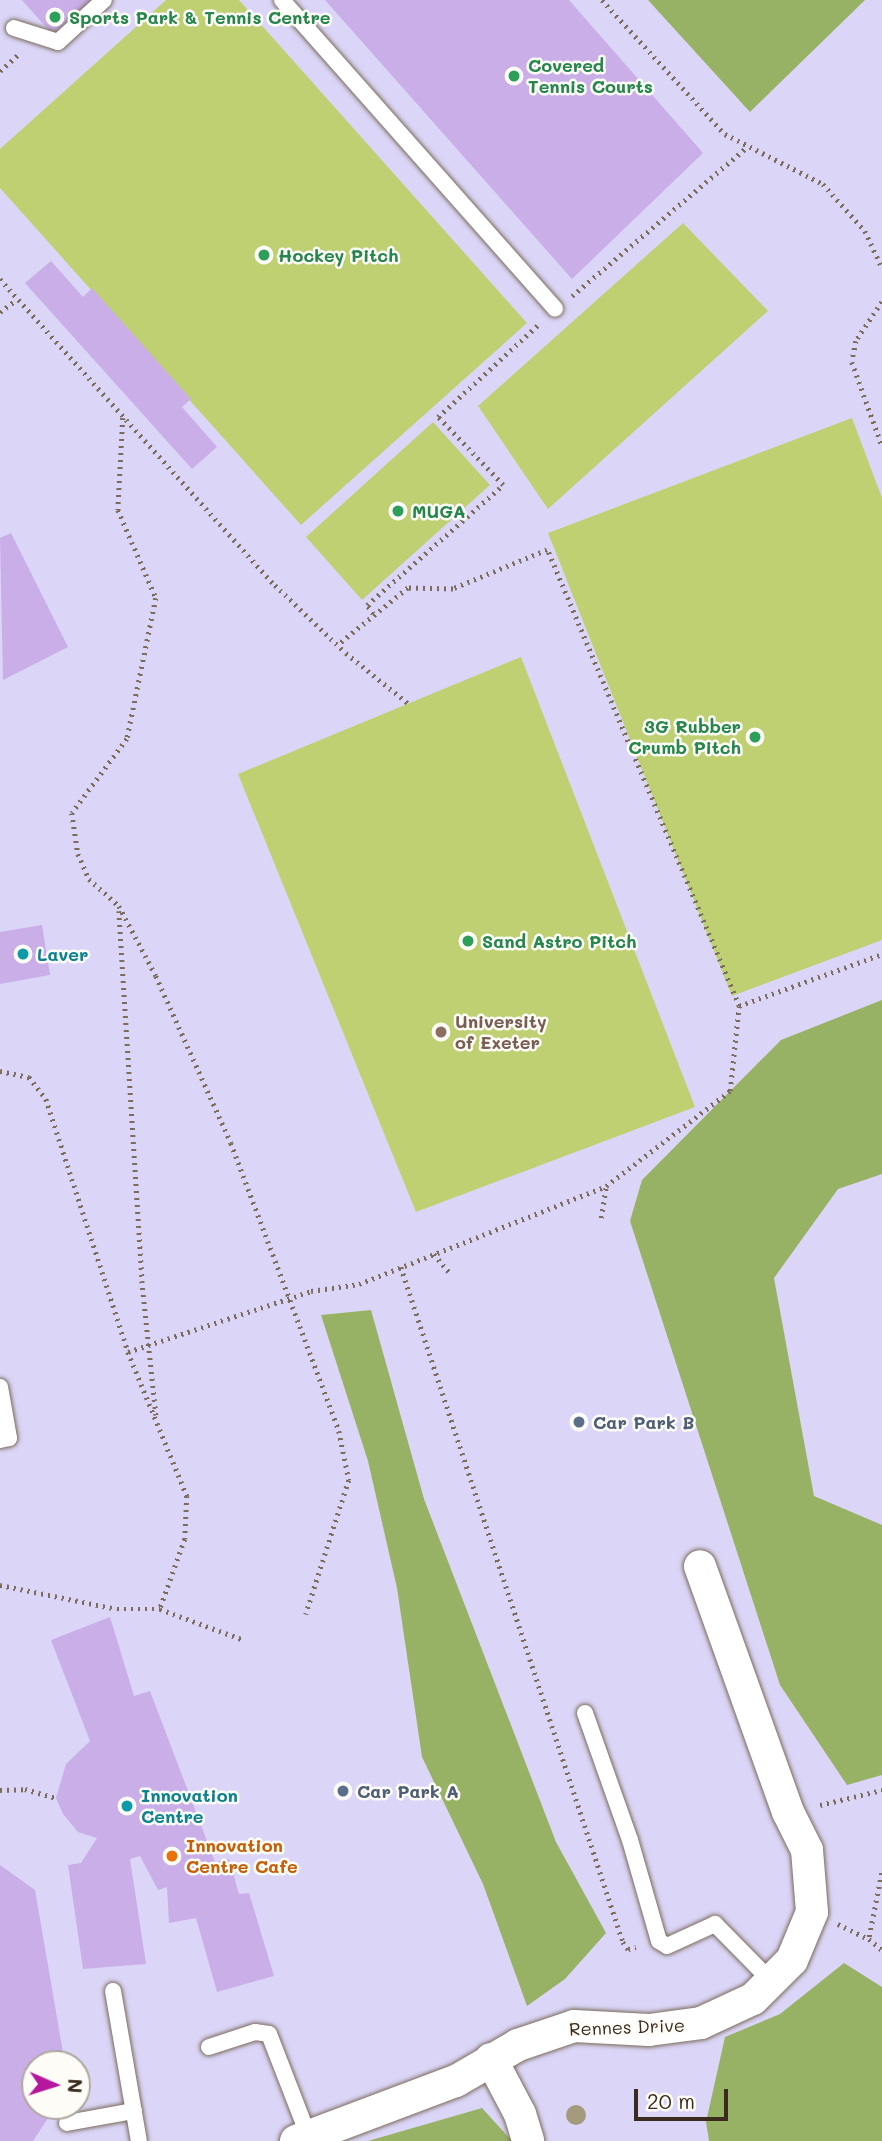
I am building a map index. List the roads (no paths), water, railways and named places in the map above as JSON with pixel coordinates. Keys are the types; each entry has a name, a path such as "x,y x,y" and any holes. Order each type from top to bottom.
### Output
{"street":[{"name":"Rennes Drive","path":"302,2139 456,2081 491,2059 574,2026 649,2030 701,2023 753,1999 772,1982 806,1935 812,1912 807,1850 788,1812 700,1566"},
{"path":"491,2059 520,2114 528,2141"}],"lane":[{"path":"14,28 58,42 104,0"},
{"path":"282,0 555,309"},
{"path":"0,1387 9,1438 0,1440"},
{"path":"585,1713 630,1840 659,1941 667,1946 715,1923 772,1982"},
{"path":"113,1992 139,2141"},
{"path":"209,2047 255,2032 269,2034 302,2139"},
{"path":"67,2123 134,2111"}],"place":[{"name":"Sports Park & Tennis Centre","path":"55,17"},
{"name":"Covered Tennis Courts","path":"514,76"},
{"name":"Hockey Pitch","path":"264,255"},
{"name":"MUGA","path":"398,511"},
{"name":"3G Rubber Crumb Pitch","path":"755,737"},
{"name":"Sand Astro Pitch","path":"468,941"},
{"name":"Laver","path":"23,954"},
{"name":"University of Exeter","path":"441,1032"},
{"name":"Car Park B","path":"579,1422"},
{"name":"Car Park A","path":"343,1791"},
{"name":"Innovation Centre","path":"127,1806"},
{"name":"Innovation Centre Cafe","path":"172,1856"}]}
